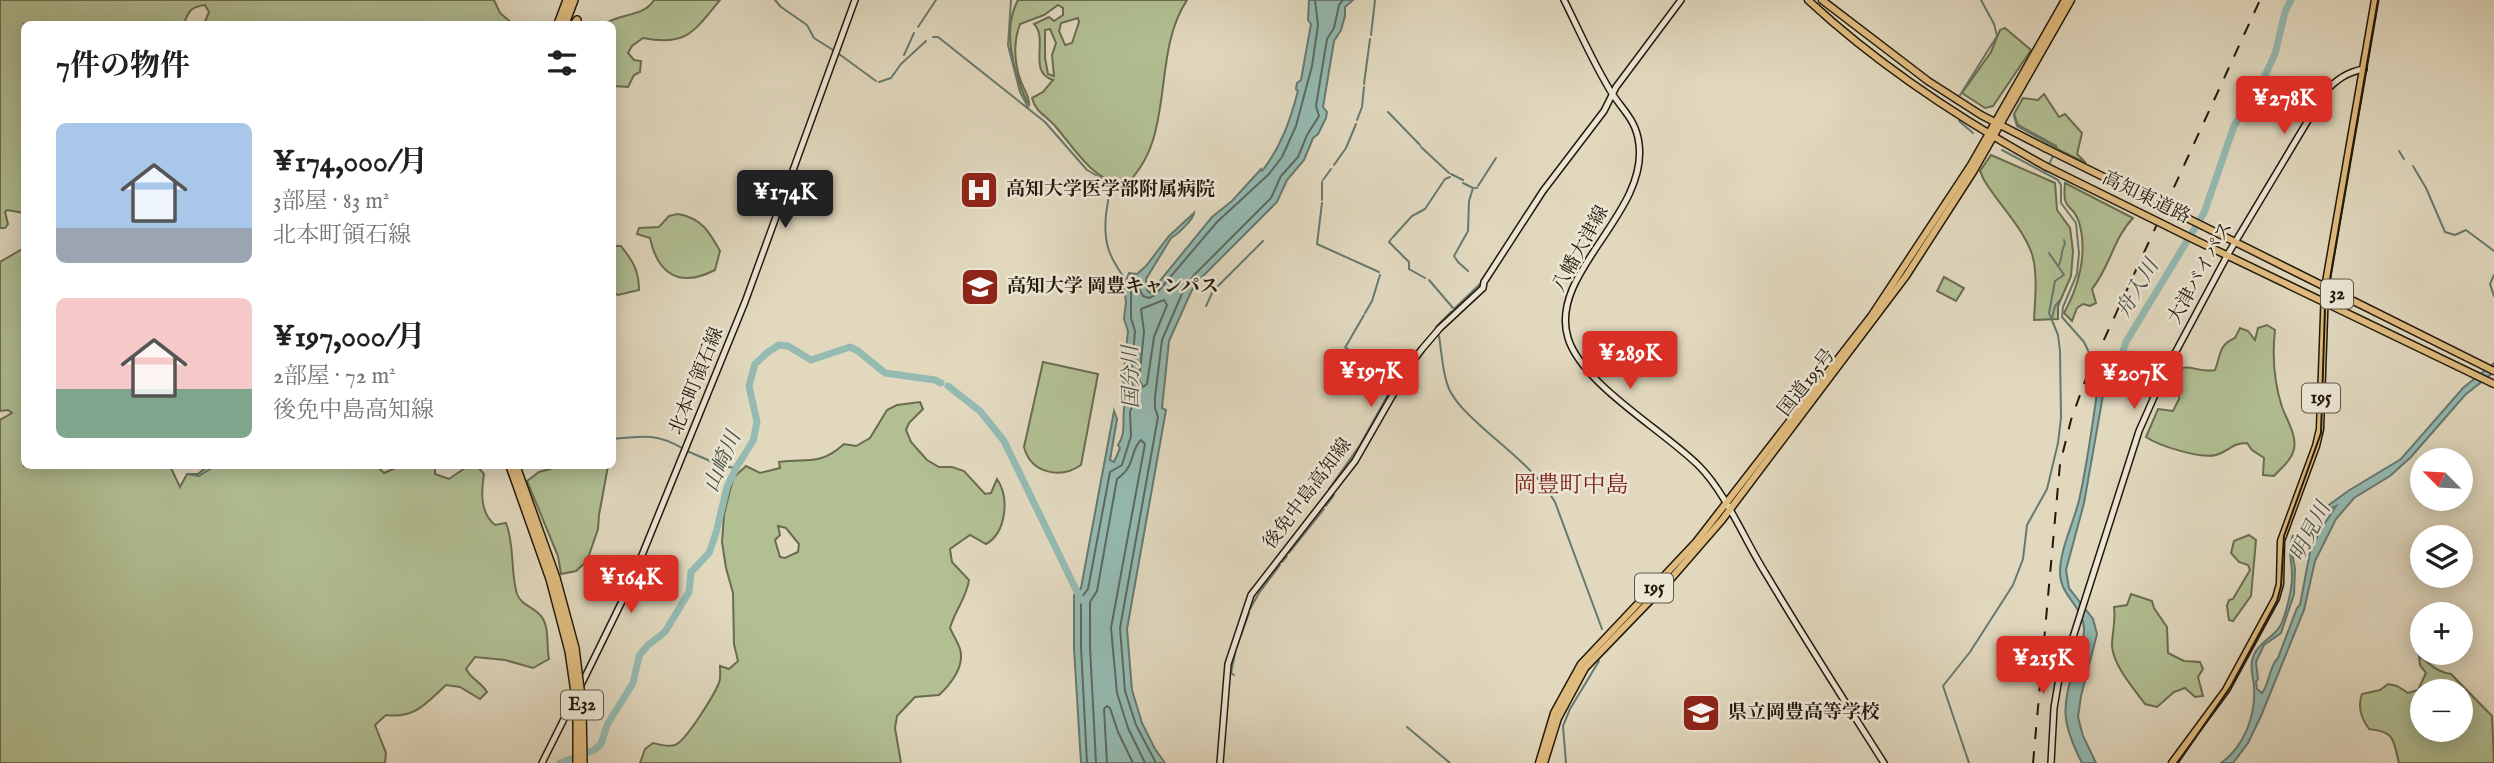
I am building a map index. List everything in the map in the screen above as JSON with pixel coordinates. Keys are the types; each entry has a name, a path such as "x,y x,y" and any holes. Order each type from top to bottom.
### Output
{"highway":[{"path":"559,21 567,0"},
{"path":"566,21 574,0"},
{"name":"高知東道路","path":"1808,0 1899,75 1991,136 2045,166 2491,383"},
{"name":"高知東道路","path":"1822,0 1903,62 1982,115 2494,372"},
{"name":"国道195号","path":"1541,763 1554,713 1581,664 1728,507 1872,315 1991,136 2065,0"},
{"name":"国道195号","path":"2059,15 2071,0"},
{"name":"195","path":"2172,763 2226,690 2276,598 2280,583 2281,541 2320,429 2325,288 2375,0"},
{"name":"E32","path":"511,469 522,492"},
{"name":"E32","path":"517,469 572,649 582,705 583,763"},
{"name":"E32","path":"572,649 577,763"}],"main road":[{"name":"北本町領石線","path":"542,763 617,615 746,302 855,0"},
{"name":"八幡大津線","path":"1564,0 1611,93 1634,122 1639,141 1639,169 1630,194 1569,297 1565,321 1574,354 1586,370 1699,466 1728,507 1766,574 1884,763"},
{"name":"後免中島高知線","path":"1220,763 1228,664 1251,596 1355,461 1410,365 1426,344 1483,288 1528,212 1604,111 1611,93 1681,0"},
{"name":"大津バイパス","path":"2051,763 2054,705 2073,634 2139,431 2166,370 2228,254 2325,92 2342,77 2364,69"}],"green space":[{"path":"0,0 494,0 500,13 509,21 205,21 209,12 205,5 190,11 185,21 21,21 21,212 7,210 5,212 8,224 5,228 0,228"},
{"path":"654,0 720,0 688,34 670,40 643,38 632,46 628,53 634,60 641,61 640,72 634,75 628,87 616,86 616,21 611,21 650,5"},
{"path":"1018,0 1187,0 1169,47 1157,123 1150,147 1139,169 1121,189 1118,181 1101,176 1084,161 1039,111 1032,98 1043,92 1053,80 1041,70 1040,38 1034,24 1049,17 1054,21 1063,15 1063,8 1058,5 1044,15 1020,24 1015,45 1016,60 1029,104 1017,76 1011,50 1013,11","holes":["1078,18 1072,43 1065,45 1059,31 1061,23","1050,29 1056,43 1052,55 1054,76 1048,74 1045,58 1045,30"]},
{"path":"2005,28 2031,50 1993,106 1985,108 1962,93 1991,52 2000,30"},
{"path":"2044,94 2059,117 2065,114 2082,133 2077,154 2086,163 2018,125 2014,114 2023,98 2038,100"},
{"path":"1991,155 2055,183 2057,210 2070,228 2073,251 2071,276 2058,306 2058,319 2034,320 2036,278 2032,254 2022,234 1980,171"},
{"path":"2065,183 2133,218 2092,289 2096,303 2090,306 2083,304 2077,308 2072,321 2064,313 2078,281 2083,246 2079,222 2066,203"},
{"path":"678,214 704,226 712,237 720,251 715,270 691,278 672,275 659,261 650,238 637,234 639,228 659,227 669,216"},
{"path":"616,246 621,246 632,262 638,277 639,290 618,295"},
{"path":"21,250 21,469 171,469 180,487 187,474 198,474 204,469 380,469 384,473 393,469 435,469 435,474 449,479 464,469 480,469 484,474 484,508 495,525 506,523 517,594 521,601 544,620 549,659 533,668 505,660 475,657 466,669 487,692 480,699 460,687 446,685 412,712 405,715 386,715 375,725 386,753 385,763 0,763 0,420 12,413 8,410 0,411 0,262"},
{"path":"1944,277 1964,288 1956,301 1937,291"},
{"path":"2267,325 2275,330 2275,379 2295,444 2291,457 2274,476 2263,475 2264,458 2247,443 2237,444 2209,456 2180,451 2146,437 2158,409 2173,411 2179,399 2180,386 2173,382 2172,375 2187,367 2215,370 2223,347 2235,338 2240,328 2248,331 2255,340 2258,328"},
{"path":"1043,362 1098,374 1081,465 1065,472 1056,473 1040,468 1033,463 1024,447"},
{"path":"920,402 923,409 906,430 911,442 927,460 939,467 964,471 985,494 991,493 997,479 1005,505 1002,524 993,539 986,544 970,535 950,549 952,562 969,580 950,628 960,649 961,662 952,680 939,695 915,697 897,716 895,728 901,763 640,763 645,749 653,743 670,746 680,742 716,689 720,679 720,666 729,669 738,661 734,644 733,593 722,542 724,515 734,477 746,466 760,473 780,468 779,462 813,460 828,456 844,444 856,446 870,438 887,410 897,405","holes":["778,526 786,528 799,544 798,552 785,558 780,557 775,540 780,535"]},
{"path":"550,469 607,469 598,529 587,561 576,571 561,574 558,556 527,481 539,472"},
{"path":"2249,535 2256,540 2251,596 2233,621 2229,620 2229,600 2233,599 2250,570 2248,565 2239,562 2231,553 2234,541"},
{"path":"2131,594 2152,601 2167,627 2168,653 2184,661 2200,662 2203,669 2198,677 2203,696 2195,697 2185,688 2174,692 2157,707 2145,704 2130,684 2116,661 2112,646 2114,607 2127,605"},
{"path":"2420,665 2431,665 2456,679 2423,679 2426,673"},
{"path":"2388,684 2408,693 2410,742 2473,742 2473,697 2492,716 2494,763 2399,763 2392,738 2384,732 2369,729 2364,721 2360,703 2362,694 2380,690"}],"water":[{"name":"国分川","path":"1309,0 1353,0 1345,7 1341,30 1334,41 1323,107 1327,112 1326,118 1313,138 1304,160 1287,180 1277,202 1199,280 1169,341 1162,408 1166,410 1127,629 1132,690 1142,723 1165,763 1081,763 1074,648 1074,595 1081,588 1114,411 1117,419 1110,460 1114,462 1123,433 1124,407 1129,395 1123,382 1128,331 1124,319 1124,286 1129,273 1137,274 1146,266 1169,236 1194,213 1185,227 1171,238 1146,279 1150,293 1212,217 1232,201 1261,169 1262,171 1275,153 1292,113 1298,91 1297,83 1301,80 1311,24 1308,20"},
{"path":"2494,363 2494,372 2465,395 2419,448 2411,448 2463,388"},
{"path":"2105,384 2084,503 2066,570 2069,588 2093,619 2097,634 2078,717 2083,736 2096,763 2082,763 2067,724 2066,702 2084,630 2081,615 2064,589 2060,573 2062,554 2080,496 2098,385"},
{"path":"2410,449 2410,458 2390,476 2354,498 2336,519 2315,561 2304,610 2261,716 2248,743 2233,763 2221,763 2236,748 2251,719 2254,685 2251,668 2254,654 2280,626 2285,614 2292,584 2290,549 2293,535 2291,546 2295,569 2294,594 2281,633 2264,645 2256,662 2257,689 2262,693 2300,605 2310,552 2336,506 2318,513 2401,459"}],"waterway":[{"path":"775,0 807,25 814,38 833,50"},
{"path":"918,27 936,0"},
{"path":"1011,0 1008,45 1020,92 1028,107"},
{"path":"1371,35 1375,0"},
{"path":"1960,95 1997,36 1994,24 1981,0"},
{"name":"舟入川","path":"2100,392 2103,383 2118,366 2126,342 2204,213 2234,126 2262,82 2275,54 2285,12 2291,0"},
{"path":"904,55 914,33"},
{"path":"933,37 938,37 1045,122 1087,170 1108,182 1105,226 1107,243 1116,266 1127,282"},
{"path":"1364,84 1370,39"},
{"path":"879,82 891,78 901,64 926,41"},
{"path":"839,54 876,81"},
{"path":"1357,120 1362,107 1364,87"},
{"path":"1388,112 1420,145"},
{"path":"2014,116 2017,126 2055,147 2055,151"},
{"path":"1959,121 1973,133"},
{"path":"1334,165 1346,148 1356,124"},
{"path":"1421,147 1449,173"},
{"path":"2002,150 2058,180 2061,185 2061,203 2076,223 2079,253 2077,274 2063,307 2062,317 2084,342 2097,369 2098,380 2103,383"},
{"path":"2399,151 2404,159"},
{"path":"2045,173 2053,156"},
{"path":"1478,186 1496,158"},
{"path":"2413,166 2445,232 2455,235 2466,230 2494,251"},
{"path":"1323,180 1331,169"},
{"path":"1451,174 1463,180"},
{"path":"1393,237 1412,216 1425,209 1445,179 1450,177"},
{"path":"1322,182 1322,200"},
{"path":"1463,183 1473,188 1469,201 1468,231 1454,256 1468,271"},
{"path":"1322,203 1317,244 1379,272"},
{"path":"1392,238 1389,242 1409,262 1409,269 1425,278"},
{"path":"1969,763 1943,686 1970,652 2013,585 2023,559 2027,525 2047,489 2061,418 2060,351 2058,335 2049,313 2055,281 2064,275 2058,266 2064,240"},
{"path":"1206,306 1213,291 1263,241"},
{"path":"2049,253 2058,266"},
{"path":"1365,313 1372,301 1380,275"},
{"path":"2494,275 2490,284 2494,296"},
{"path":"1429,280 1453,308"},
{"path":"1454,309 1481,283"},
{"path":"2052,318 2055,306 2060,300"},
{"path":"1436,327 1452,311"},
{"path":"1346,346 1364,315"},
{"path":"1439,336 1445,376 1456,400 1474,420 1532,472 1555,502 1602,629"},
{"name":"山崎川","path":"560,763 594,750 601,744 607,725 633,683 639,656 665,632 689,592 691,572 709,553 727,487 753,441 757,422 749,386 755,364 779,345 788,346 811,360 850,347 885,373 941,383"},
{"path":"1329,489 1360,445 1394,384 1345,347"},
{"name":"山崎川","path":"948,386 980,411 1004,441 1081,600"},
{"path":"616,439 648,437 682,448"},
{"path":"687,451 722,466 736,468"},
{"path":"187,474 199,476 210,469"},
{"path":"1326,506 1334,495"},
{"path":"1289,553 1324,509"},
{"path":"1282,562 1287,556"},
{"path":"1250,609 1280,565"},
{"path":"1234,675 1231,673 1236,649 1249,613"},
{"path":"1566,763 1563,726 1570,709 1599,661"},
{"path":"1407,727 1450,763"}],"tram line":[{"path":"2178,763 2231,686 2277,601 2281,586 2284,536 2321,433 2325,308 2378,0"}],"railway":[{"path":"2033,763 2060,464 2071,420 2085,381 2260,0"}],"place":[{"name":"高知大学医学部附属病院","path":"979,190"},
{"name":"高知大学 岡豊キャンパス","path":"980,287"},
{"name":"県立岡豊高等学校","path":"1701,713"}],"district":[{"name":"岡豊町中島","path":"1571,485"}],"water label":[{"name":"明見川","path":"2311,532"}]}
